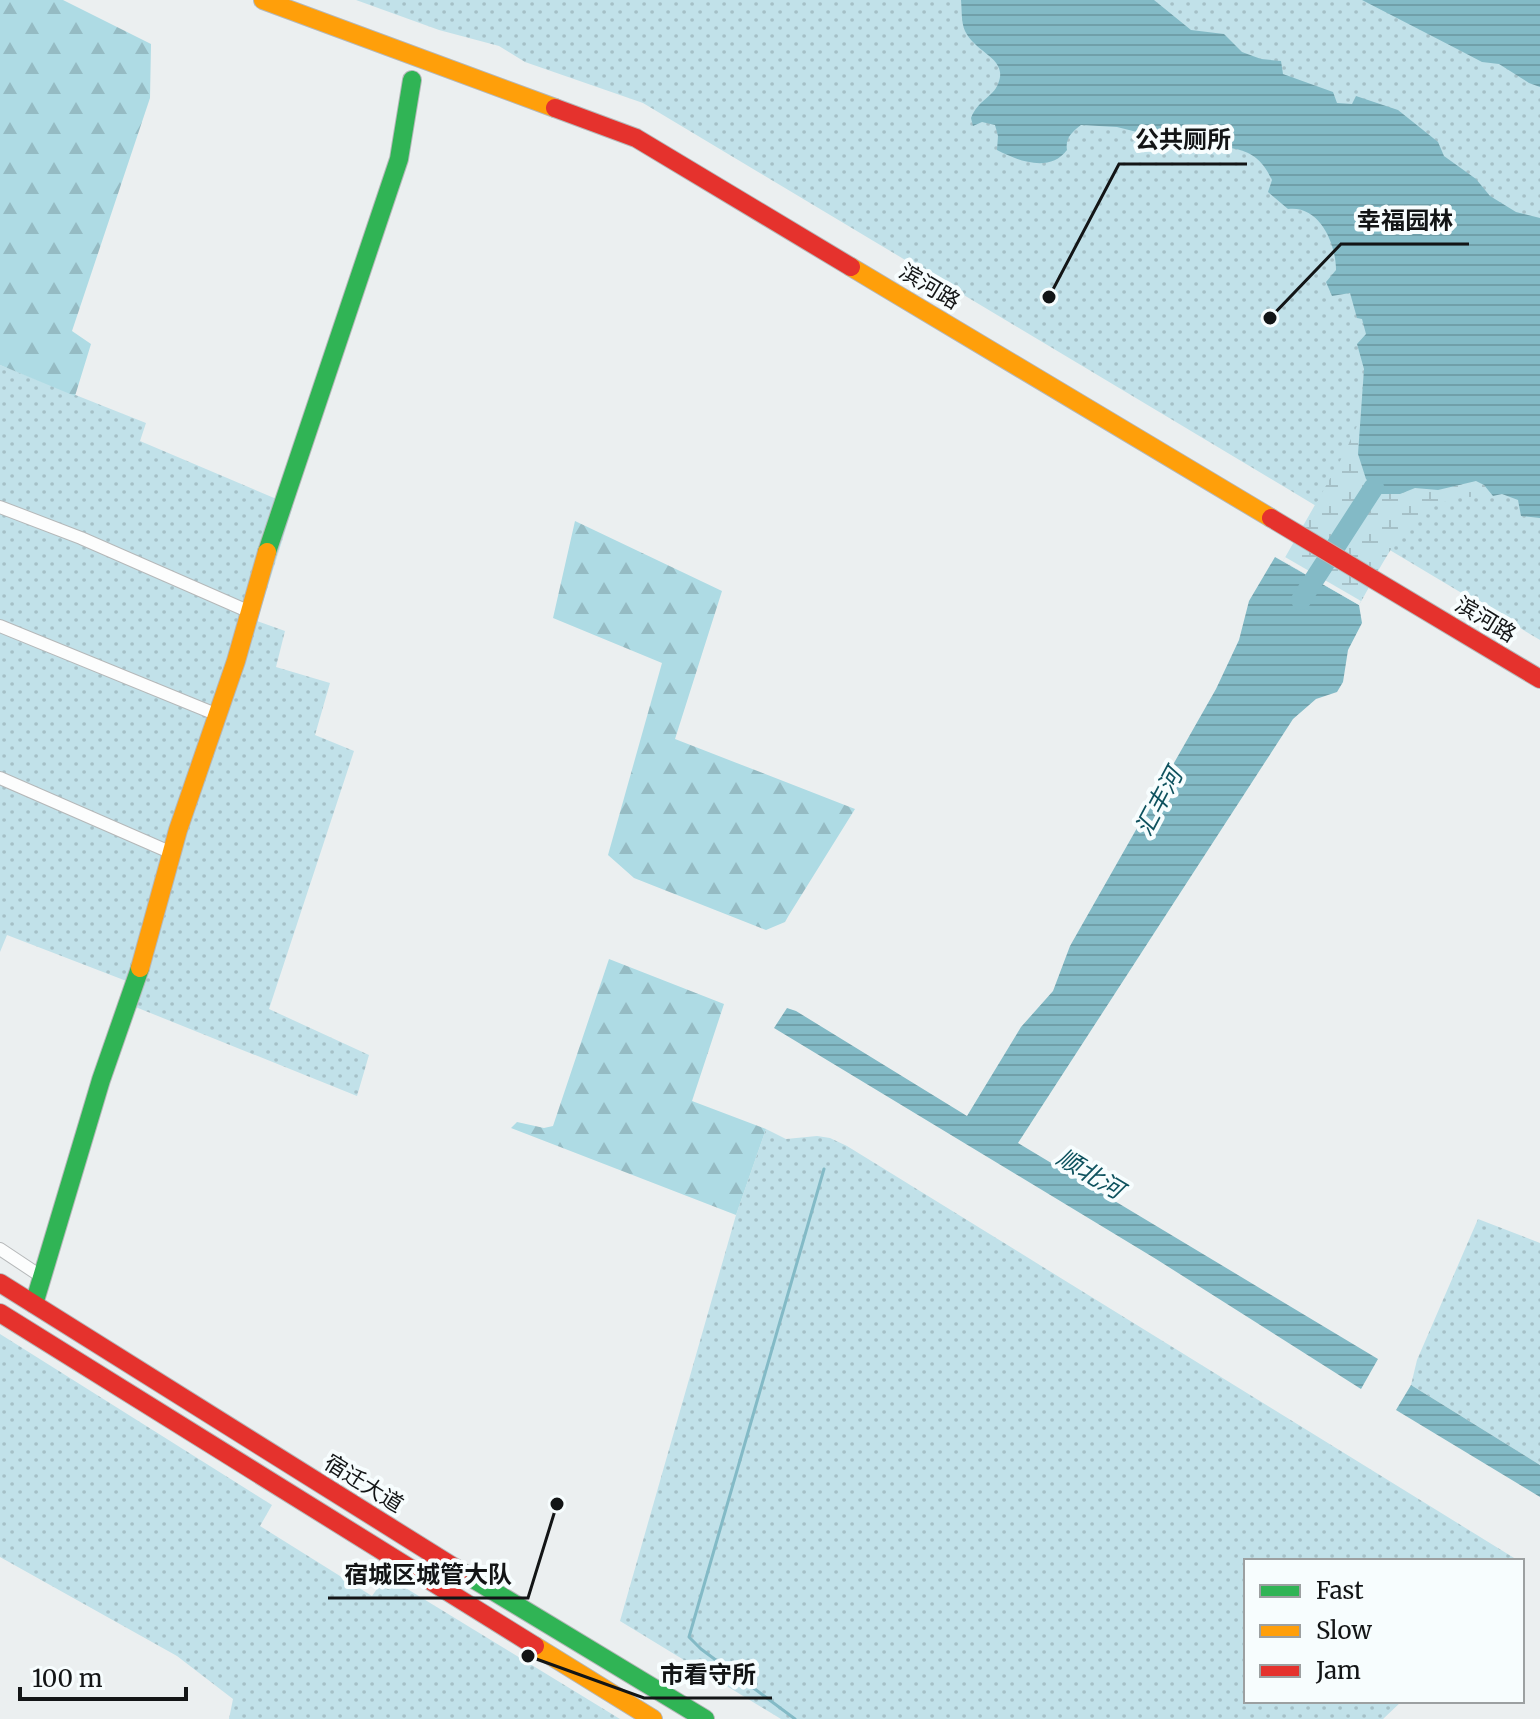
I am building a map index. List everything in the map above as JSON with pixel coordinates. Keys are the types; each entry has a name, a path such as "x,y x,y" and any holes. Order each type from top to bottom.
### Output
{"main road":[{"name":"滨河路","path":"263,0 636,138 1540,679"},
{"path":"34,1304 101,1080 149,943 172,853 218,715 271,536 399,159 412,80"},
{"name":"宿迁大道","path":"0,1283 422,1548 705,1719"},
{"path":"0,1313 653,1719"}],"street":[{"path":"0,507 81,538 250,612"},
{"path":"0,626 218,715"},
{"path":"0,778 172,853"},
{"path":"0,1249 42,1277"}],"green space":[{"path":"0,0 63,0 151,44 150,98 72,331 91,344 75,396 0,365"},
{"path":"356,0 1540,0 1540,640 643,103 525,62 499,46 439,30"},
{"path":"0,365 146,423 140,441 293,506 257,621 285,631 276,667 330,683 315,735 354,751 269,1009 369,1055 357,1096 133,1006 129,982 7,935 0,952"},
{"path":"1362,415 1358,454 1400,494 1415,488 1438,490 1476,481 1493,496 1454,499 1421,515 1397,541 1359,605 1283,561 1344,454"},
{"path":"575,521 722,591 675,739 855,809 785,922 766,930 634,878 608,855 662,663 553,618"},
{"path":"609,959 724,1004 692,1101 766,1129 736,1215 511,1128 517,1122 544,1128 553,1126"},
{"path":"766,1129 786,1139 830,1138 1516,1559 1244,1559 1244,1703 1400,1703 1383,1719 781,1719 620,1621 736,1215"},
{"path":"1478,1219 1540,1243 1540,1465 1411,1385 1417,1360"},
{"path":"0,1334 272,1505 260,1526 372,1596 386,1576 620,1719 229,1719 233,1699 177,1656 0,1557"}],"water":[{"path":"961,0 1154,0 1191,30 1224,34 1242,52 1261,59 1281,61 1283,74 1333,92 1337,103 1352,104 1356,96 1398,110 1438,142 1444,156 1476,179 1490,196 1516,212 1540,218 1540,518 1521,516 1518,500 1502,494 1493,496 1476,481 1438,490 1415,488 1400,494 1380,494 1366,479 1358,454 1364,369 1357,344 1366,334 1362,319 1357,318 1350,293 1332,296 1326,282 1336,270 1333,249 1324,228 1309,213 1288,209 1268,192 1272,180 1255,157 1201,141 1190,134 1178,137 1117,127 1081,125 1070,136 1067,150 1052,161 1024,161 997,150 995,125 982,122 973,126 971,118 977,107 996,88 999,68 965,31"},
{"path":"1362,0 1540,0 1540,87 1499,64 1482,62"},
{"path":"1275,557 1359,605 1362,623 1348,650 1343,682 1337,692 1316,699 1293,719 1018,1143 1378,1359 1361,1389 1156,1259 774,1028 787,1008 796,1011 967,1116 1021,1027 1053,991 1070,946 1216,689 1239,640 1249,601"},
{"path":"1411,1385 1540,1465 1540,1497 1396,1410"}],"pier":[{"path":"1285,557 1361,601 1359,605 1283,561"}],"waterway":[{"name":"汇丰河","path":"1301,600 1374,487"},
{"path":"795,1719 689,1637 824,1169"}],"traffic: fast":[{"path":"267,552 399,159 412,80"},
{"path":"34,1304 101,1080 140,968"},
{"path":"460,1571 705,1719"}],"traffic: slow":[{"path":"263,0 555,108"},
{"path":"851,267 1271,518"},
{"path":"140,968 178,830 236,661 267,552"},
{"path":"535,1646 653,1719"}],"traffic: jam":[{"path":"555,108 636,138 851,267"},
{"path":"1271,518 1540,679"},
{"path":"0,1283 460,1571"},
{"path":"0,1313 535,1646"}],"place":[{"name":"公共厕所","path":"1049,297"},
{"name":"幸福园林","path":"1270,318"},
{"name":"宿城区城管大队","path":"557,1504"},
{"name":"市看守所","path":"528,1656"}],"water label":[{"name":"顺北河","path":"1090,1174"}]}
